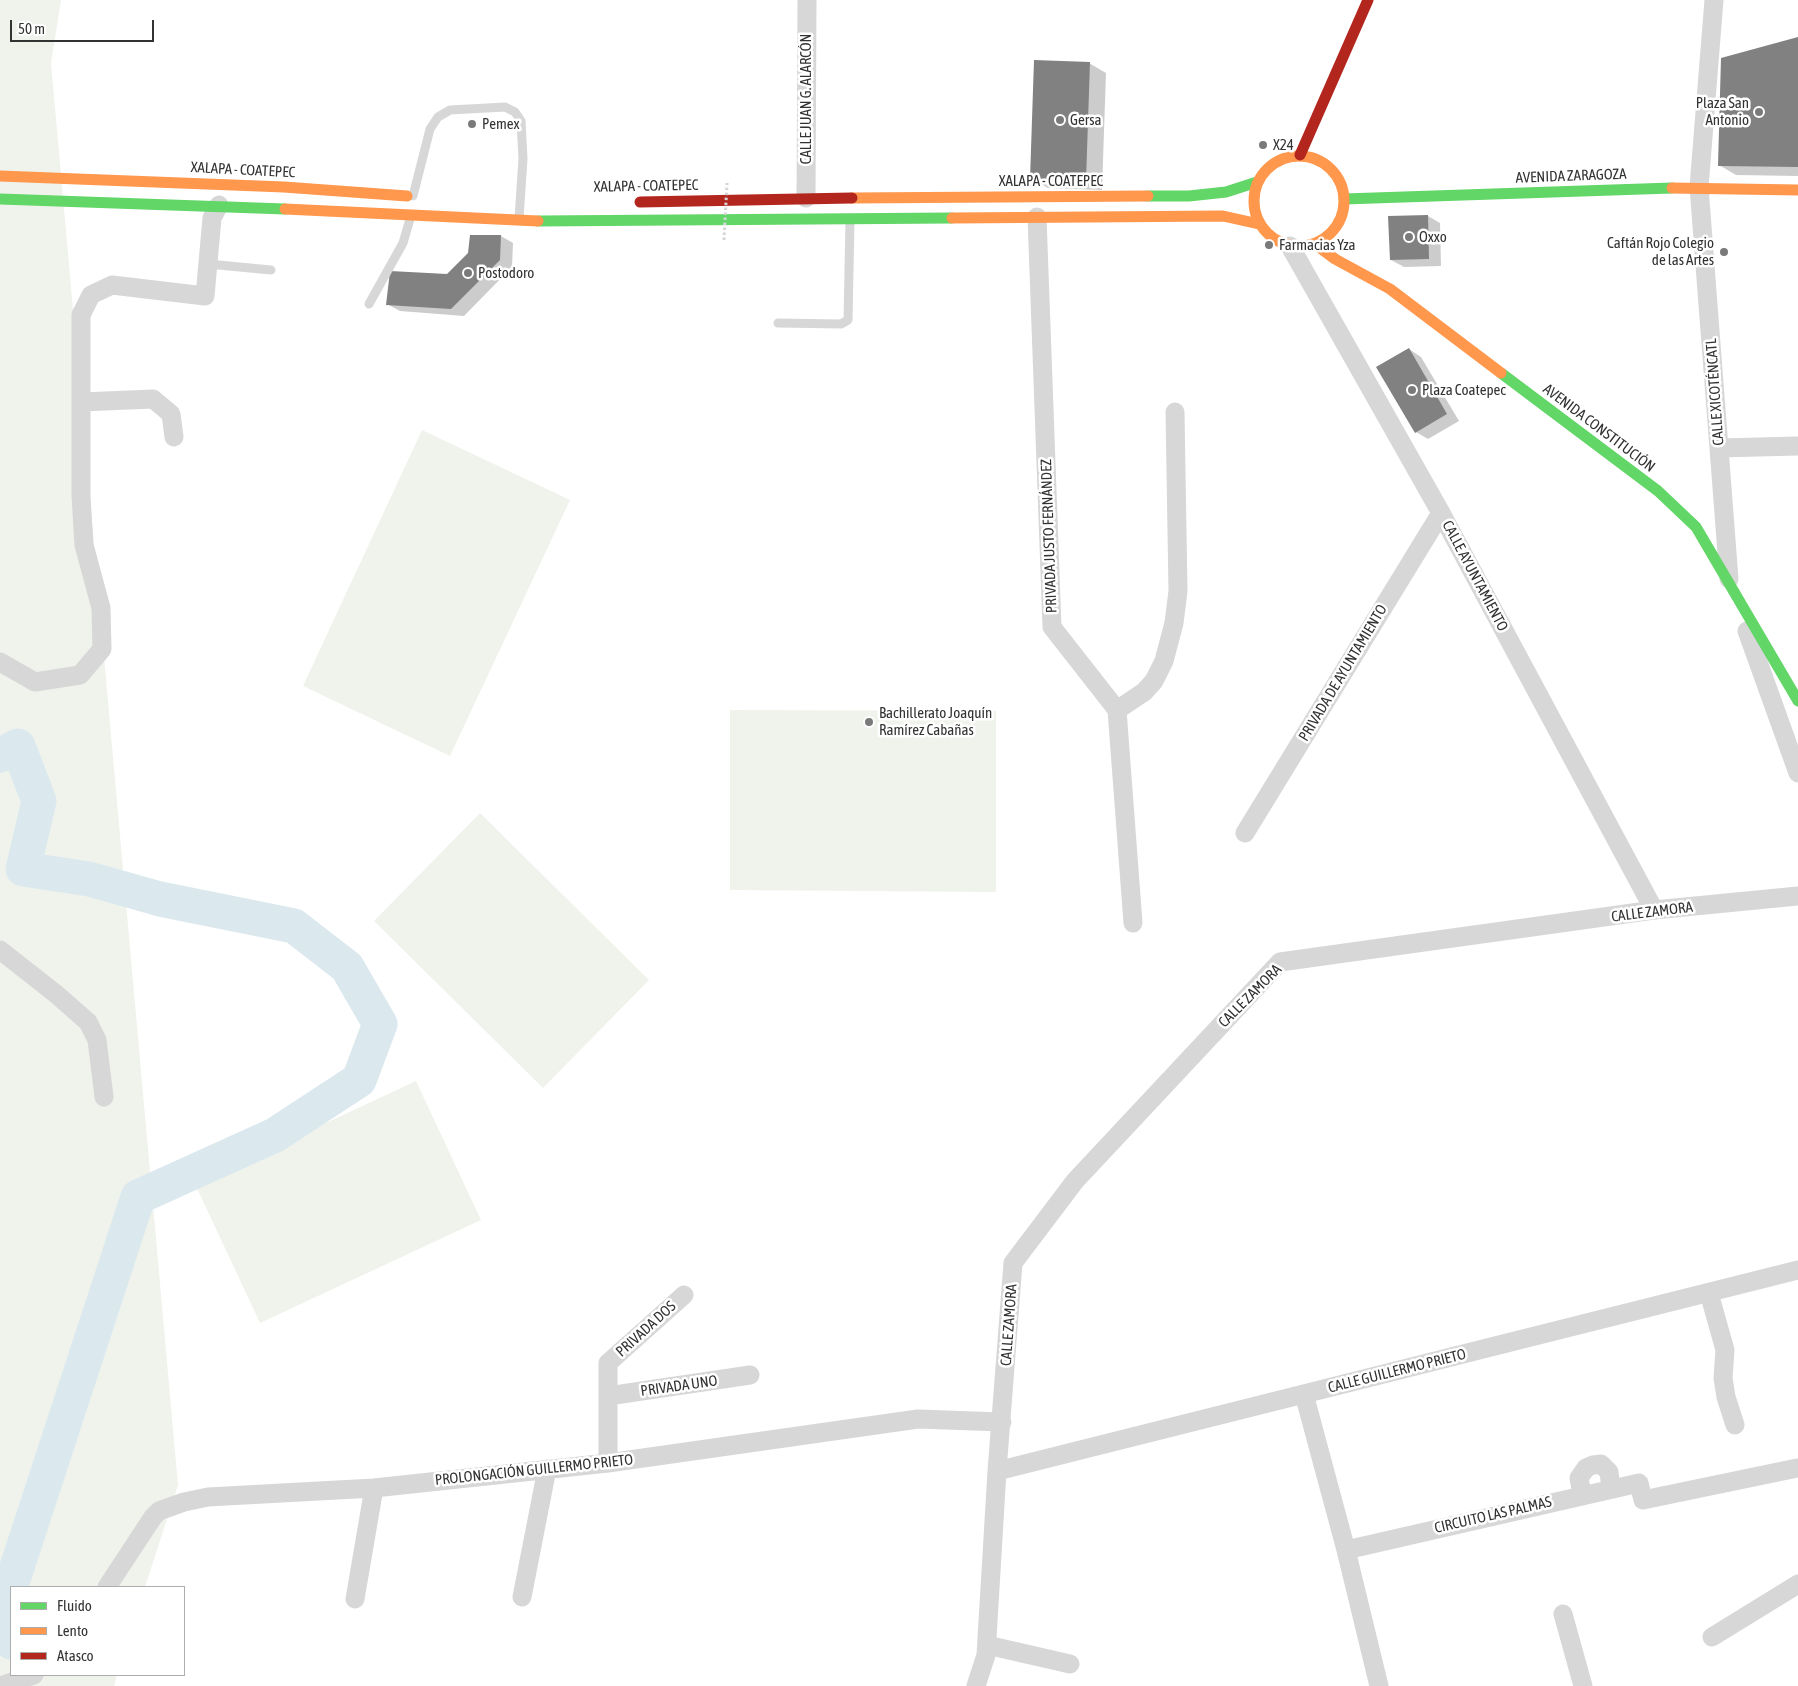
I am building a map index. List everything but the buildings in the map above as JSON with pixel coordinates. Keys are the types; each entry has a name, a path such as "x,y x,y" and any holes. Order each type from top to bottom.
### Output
{"main road":[{"path":"1300,155 1368,0"},
{"path":"1300,155 1315,158 1328,166 1338,179 1344,199 1344,209 1339,224 1328,236 1315,244 1290,246 1268,235 1259,224 1254,210 1253,196 1263,171 1284,157 1300,155"},
{"name":"XALAPA - COATEPEC","path":"0,176 35,179 135,180 284,187 418,197"},
{"name":"XALAPA - COATEPEC","path":"626,202 806,198 1189,196 1226,192 1257,182"},
{"name":"AVENIDA ZARAGOZA","path":"1344,199 1699,187 1798,190"},
{"path":"0,199 219,205 519,221 1223,216 1259,224"},
{"name":"AVENIDA CONSTITUCIÓN","path":"1315,244 1335,259 1390,289 1658,491 1696,527 1730,581 1798,701"}],"street":[{"name":"CALLE JUAN G. ALARCÓN","path":"806,198 807,0"},
{"name":"CALLE XICOTÉNCATL","path":"1714,0 1699,187 1730,581 1798,774"},
{"path":"0,662 35,682 80,675 102,649 101,608 84,545 81,496 82,316 91,295 112,285 205,296 212,218 219,205"},
{"name":"PRIVADA JUSTO FERNÁNDEZ","path":"1037,217 1052,627 1117,710"},
{"name":"CALLE AYUNTAMIENTO","path":"1290,246 1441,513 1654,910"},
{"path":"81,402 153,399 171,414 174,438"},
{"path":"1133,923 1117,710 1144,692 1154,681 1164,661 1174,623 1178,591 1175,412"},
{"path":"1719,448 1797,446"},
{"name":"PRIVADA DE AYUNTAMIENTO","path":"1245,834 1441,513"},
{"name":"CALLE ZAMORA","path":"976,1686 986,1655 987,1645 997,1471 1013,1263 1075,1181 1280,962 1654,910 1798,896"},
{"path":"0,950 88,1022 97,1040 104,1097"},
{"name":"CALLE GUILLERMO PRIETO","path":"997,1471 1798,1270"},
{"path":"1710,1293 1725,1350 1723,1378 1734,1425"},
{"name":"PRIVADA DOS","path":"608,1396 608,1363 684,1295"},
{"name":"PRIVADA UNO","path":"608,1396 750,1375"},
{"path":"1304,1394 1346,1550 1379,1686"},
{"path":"608,1396 608,1463"},
{"name":"PROLONGACIÓN GUILLERMO PRIETO","path":"108,1586 153,1517 159,1511 172,1505 208,1497 374,1488 547,1470 918,1420 1002,1422"},
{"path":"1582,1495 1579,1478 1586,1468 1593,1465 1601,1464 1609,1472 1611,1489"},
{"name":"CIRCUITO LAS PALMAS","path":"1346,1550 1639,1483 1644,1500 1797,1468"},
{"path":"522,1598 547,1470"},
{"path":"355,1599 374,1488"},
{"path":"1712,1637 1798,1584"},
{"path":"1562,1614 1584,1686"},
{"path":"987,1645 1070,1664"},
{"path":"0,1686 31,1676"}],"lane":[{"path":"369,304 403,243 418,197 430,129 438,117 450,110 504,108 515,112 521,121 523,159 519,221"},
{"path":"778,323 842,324 848,320 850,219"},
{"path":"208,264 271,270"}],"path":[{"path":"724,240 727,183"}],"shaded area":[{"path":"0,0 61,0 51,63 178,1485 145,1586 10,1586 10,1676 117,1676 114,1686 0,1686"},
{"path":"422,430 570,500 450,756 303,686"},
{"path":"730,710 996,711 996,892 730,890"},
{"path":"480,813 649,980 543,1088 374,921"},
{"path":"416,1081 481,1220 260,1323 195,1184"}],"waterway":[{"path":"0,755 18,746 39,801 23,869 89,879 160,899 294,926 347,967 380,1024 359,1080 275,1135 138,1197 11,1586"},
{"path":"10,1589 2,1613 10,1639"}],"traffic: fast":[{"path":"1148,196 1189,196 1226,192 1257,182"},
{"path":"1344,199 1672,188"},
{"path":"0,199 285,209"},
{"path":"538,221 952,218"},
{"path":"1501,373 1658,491 1696,527 1798,701"}],"traffic: slow":[{"path":"1290,156 1308,156 1324,163 1337,176 1344,192 1344,201 1344,210 1337,226 1324,239 1308,246 1290,246 1274,239 1261,226 1254,210 1254,192 1261,176 1274,163 1290,156"},
{"path":"0,176 284,187 407,196"},
{"path":"1672,188 1798,190"},
{"path":"852,198 1148,196"},
{"path":"285,209 538,221"},
{"path":"952,218 1223,216 1259,224"},
{"path":"1315,244 1335,259 1390,289 1501,373"}],"traffic: jam":[{"path":"1300,155 1368,0"},
{"path":"640,202 852,198"}],"place":[{"name":"Plaza San Antonio","path":"1759,112"},
{"name":"Gersa","path":"1060,120"},
{"name":"Pemex","path":"472,124"},
{"name":"X24","path":"1263,145"},
{"name":"Oxxo","path":"1409,237"},
{"name":"Farmacias Yza","path":"1269,245"},
{"name":"Caftán Rojo Colegio de las Artes","path":"1724,252"},
{"name":"Postodoro","path":"468,273"},
{"name":"Plaza Coatepec","path":"1412,390"},
{"name":"Bachillerato Joaquín Ramírez Cabañas","path":"869,722"}]}
